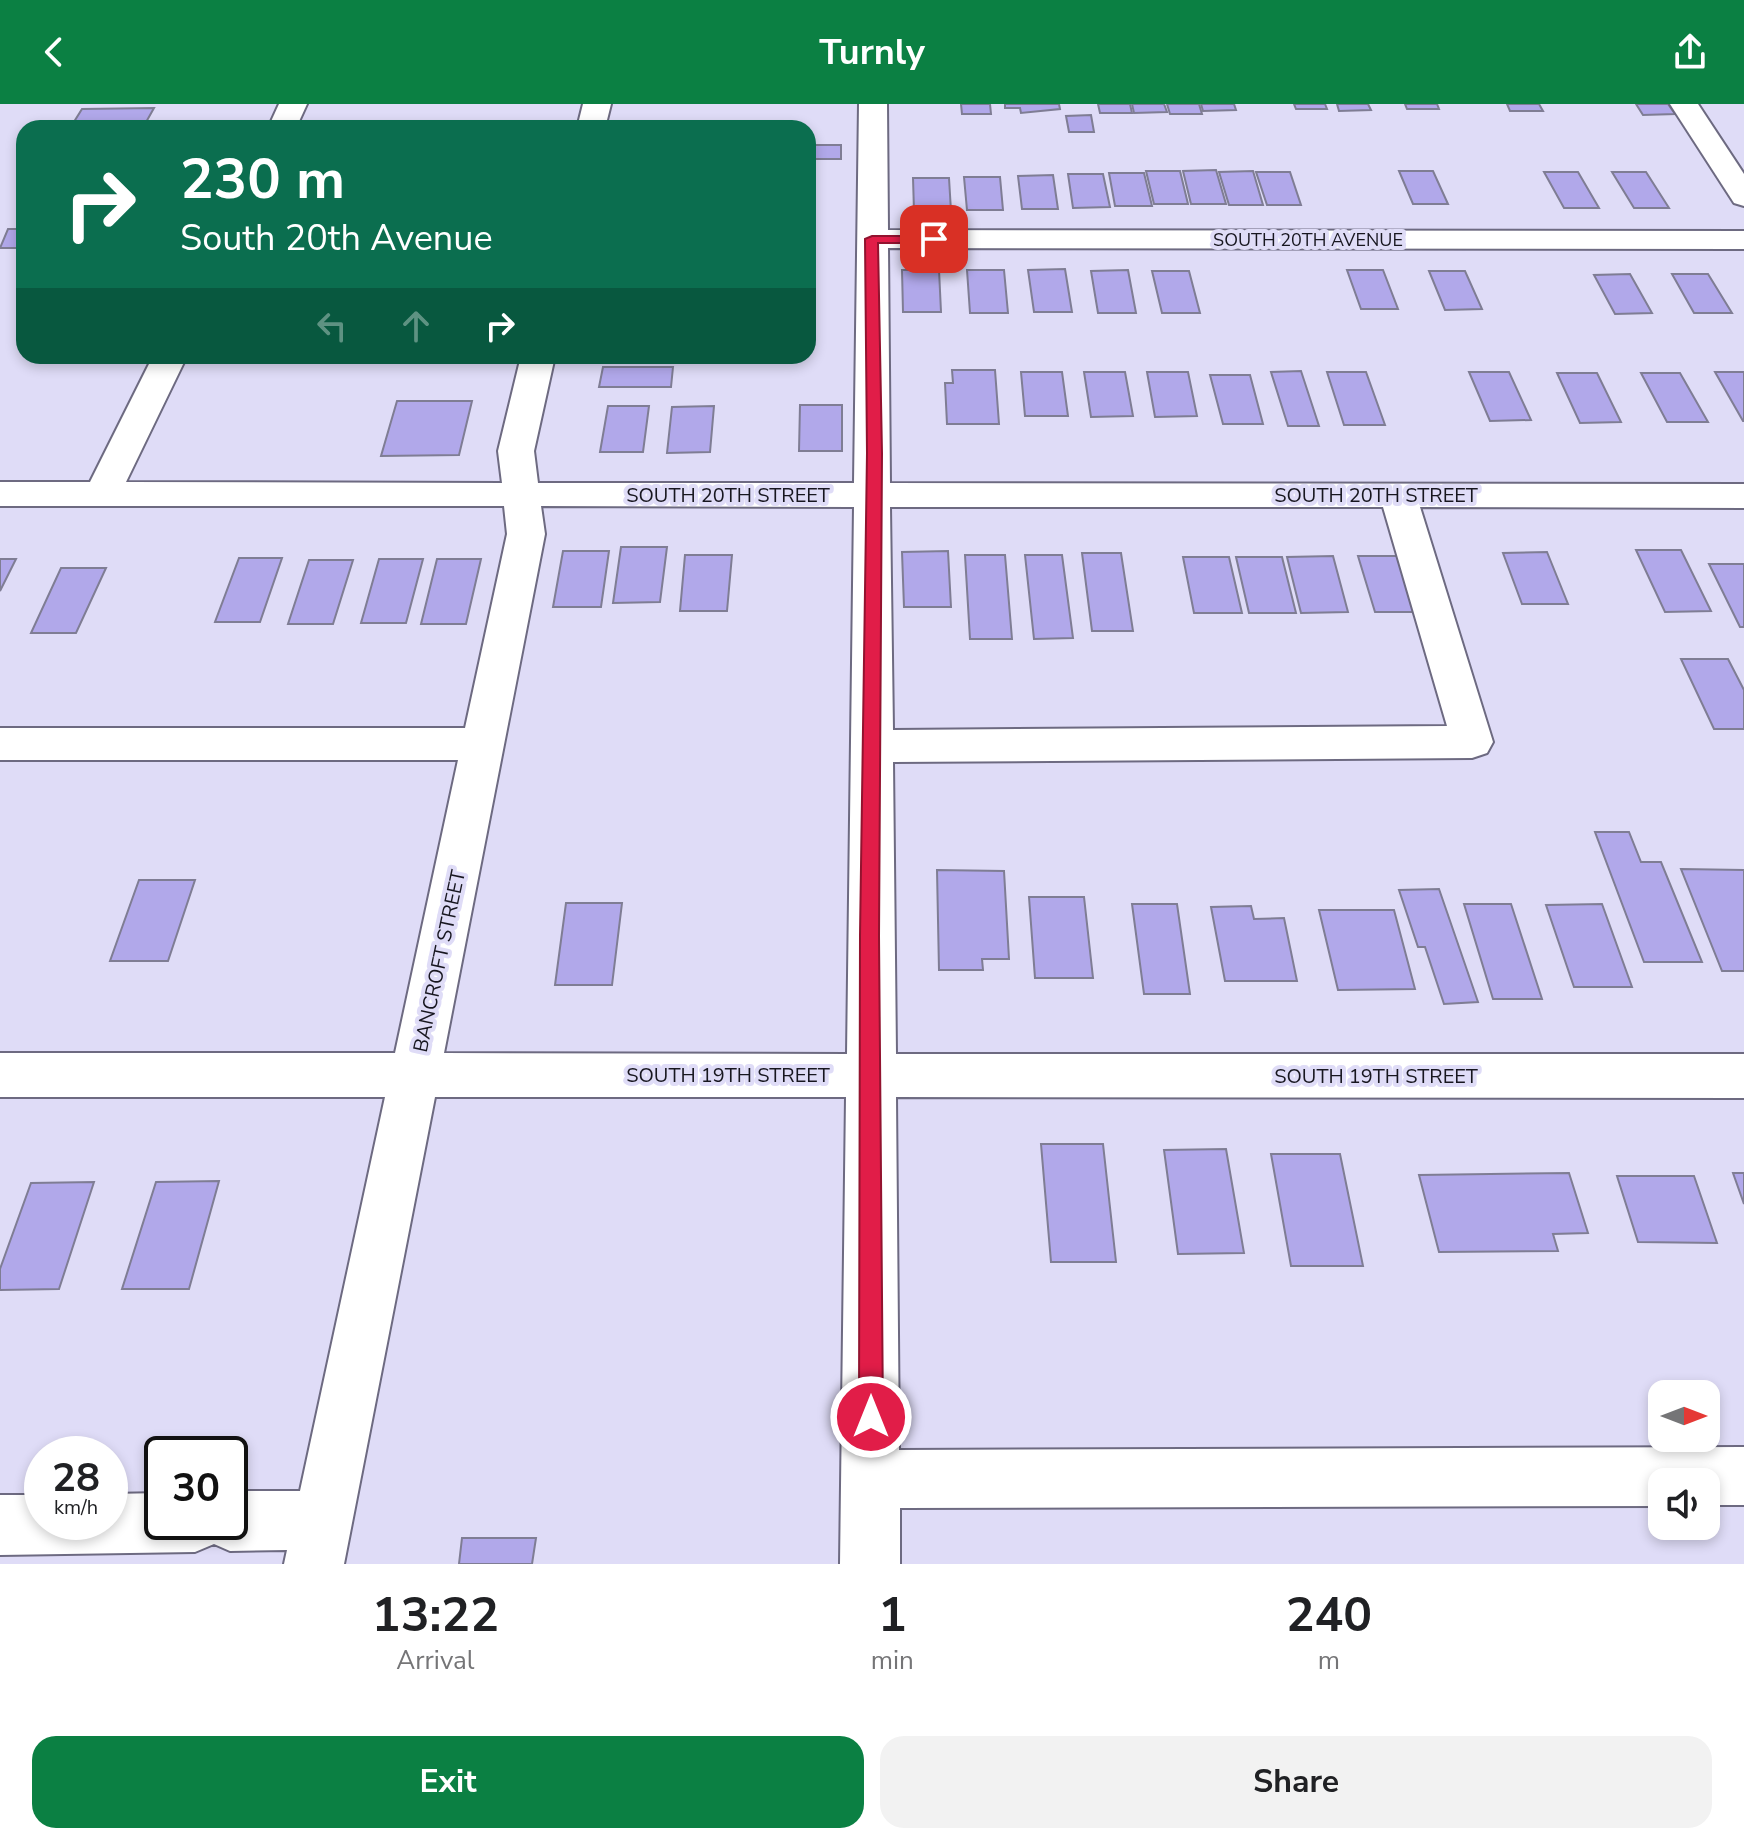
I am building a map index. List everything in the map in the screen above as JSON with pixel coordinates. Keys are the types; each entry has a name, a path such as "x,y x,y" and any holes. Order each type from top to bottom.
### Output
{"street":[{"path":"870,1564 873,104"},
{"path":"1684,104 1744,197"},
{"name":"SOUTH 20TH AVENUE","path":"872,239 1744,240"},
{"path":"102,494 166,364"},
{"name":"BANCROFT STREET","path":"319,1542 526,534 516,451 536,364"},
{"name":"SOUTH 20TH STREET","path":"0,494 1744,496"},
{"path":"872,746 1472,742 1398,495"},
{"path":"0,744 483,744"},
{"name":"SOUTH 19TH STREET","path":"0,1075 1744,1076"},
{"path":"871,1479 1744,1476"},
{"path":"0,1525 144,1523"},
{"path":"248,1525 319,1542"}],"building":[{"path":"961,104 990,104 991,114 962,114"},
{"path":"1005,104 1059,104 1060,109 1021,113 1020,108 1005,108"},
{"path":"1098,104 1130,104 1132,113 1100,113"},
{"path":"1132,104 1164,104 1167,112 1134,113"},
{"path":"1167,104 1199,104 1202,114 1170,114"},
{"path":"1201,104 1234,104 1236,110 1203,111"},
{"path":"1294,104 1325,104 1327,109 1296,109"},
{"path":"1337,104 1368,104 1371,110 1339,111"},
{"path":"1405,104 1437,104 1439,109 1407,109"},
{"path":"1507,104 1539,104 1543,111 1510,111"},
{"path":"1636,104 1668,104 1675,114 1643,115"},
{"path":"154,108 147,120 75,120 82,109"},
{"path":"1091,115 1094,132 1069,132 1066,116"},
{"path":"816,145 841,145 841,159 816,159"},
{"path":"1216,170 1226,204 1191,204 1183,171"},
{"path":"1146,171 1180,171 1188,204 1154,204"},
{"path":"1253,171 1263,205 1229,205 1219,172"},
{"path":"1399,171 1433,171 1448,204 1413,204"},
{"path":"1256,172 1290,172 1301,205 1267,205"},
{"path":"1544,172 1578,172 1599,208 1564,208"},
{"path":"1612,172 1646,172 1669,208 1634,208"},
{"path":"1109,173 1144,173 1152,206 1115,206"},
{"path":"1068,174 1103,174 1110,207 1073,208"},
{"path":"1053,175 1058,209 1022,209 1018,176"},
{"path":"964,177 1000,177 1003,210 967,210"},
{"path":"913,178 949,178 951,211 914,211"},
{"path":"8,229 16,229 16,248 0,248"},
{"path":"1065,269 1072,312 1034,312 1028,270"},
{"path":"902,270 939,270 941,312 903,312"},
{"path":"967,270 1004,270 1008,313 970,313"},
{"path":"1128,270 1136,313 1098,313 1091,271"},
{"path":"1347,270 1383,270 1398,309 1361,309"},
{"path":"1152,271 1189,271 1200,313 1162,313"},
{"path":"1429,271 1465,271 1482,309 1445,310"},
{"path":"1630,274 1652,313 1615,314 1594,275"},
{"path":"1672,274 1708,274 1732,313 1694,313"},
{"path":"603,367 673,367 671,387 599,387"},
{"path":"952,370 995,370 999,424 947,424 945,383 953,383"},
{"path":"1301,371 1319,426 1288,426 1271,372"},
{"path":"1021,372 1062,372 1068,416 1025,416"},
{"path":"1084,372 1125,372 1133,416 1091,417"},
{"path":"1147,372 1188,372 1197,416 1155,417"},
{"path":"1327,372 1366,372 1385,425 1344,425"},
{"path":"1469,372 1509,372 1531,420 1490,421"},
{"path":"1715,372 1744,372 1744,421 1743,421"},
{"path":"1557,373 1597,373 1621,422 1580,423"},
{"path":"1641,373 1680,373 1708,422 1667,422"},
{"path":"1210,375 1250,375 1263,424 1223,424"},
{"path":"397,401 472,401 459,455 381,456"},
{"path":"800,405 842,405 842,451 799,451"},
{"path":"608,406 649,406 643,452 600,452"},
{"path":"714,406 710,452 667,453 672,407"},
{"path":"621,547 667,547 660,602 613,603"},
{"path":"1636,550 1681,550 1711,611 1665,612"},
{"path":"563,551 609,551 601,607 553,607"},
{"path":"948,551 951,607 904,607 902,552"},
{"path":"1547,552 1568,604 1522,604 1503,553"},
{"path":"1082,553 1121,553 1133,631 1092,631"},
{"path":"685,555 732,555 727,611 680,611"},
{"path":"965,555 1005,555 1012,639 970,639"},
{"path":"1025,555 1062,555 1073,638 1034,639"},
{"path":"1333,556 1348,612 1301,613 1287,557"},
{"path":"1358,556 1404,556 1423,612 1375,612"},
{"path":"1183,557 1229,557 1242,613 1194,613"},
{"path":"1236,557 1282,557 1296,613 1249,613"},
{"path":"239,558 282,558 260,622 215,622"},
{"path":"0,559 16,559 0,591"},
{"path":"379,559 423,559 406,623 361,623"},
{"path":"437,559 481,559 466,624 421,624"},
{"path":"309,560 353,560 333,624 288,624"},
{"path":"1709,564 1744,564 1744,627 1740,627"},
{"path":"61,568 106,568 76,633 31,633"},
{"path":"1681,659 1728,659 1744,690 1744,729 1714,729"},
{"path":"1595,832 1629,832 1641,862 1661,862 1702,962 1644,962"},
{"path":"1681,869 1744,870 1744,971 1722,971"},
{"path":"937,870 1004,871 1009,959 982,959 983,970 939,970"},
{"path":"139,880 195,880 168,961 110,961"},
{"path":"1439,889 1478,1002 1444,1004 1425,947 1418,947 1399,890"},
{"path":"1029,897 1084,897 1093,978 1035,978"},
{"path":"566,903 622,903 612,985 555,985"},
{"path":"1132,904 1177,904 1190,994 1144,994"},
{"path":"1464,904 1511,904 1542,999 1493,999"},
{"path":"1602,904 1632,987 1574,987 1546,905"},
{"path":"1251,906 1254,919 1284,918 1297,981 1225,981 1211,907"},
{"path":"1319,910 1394,910 1415,989 1338,990"},
{"path":"1041,1144 1103,1144 1116,1262 1051,1262"},
{"path":"1226,1149 1244,1253 1178,1254 1164,1150"},
{"path":"1271,1154 1340,1154 1363,1266 1291,1266"},
{"path":"1569,1173 1588,1233 1553,1234 1558,1251 1439,1252 1419,1175"},
{"path":"1733,1173 1744,1173 1744,1204"},
{"path":"1617,1176 1694,1176 1717,1243 1638,1242"},
{"path":"219,1181 189,1289 122,1289 156,1182"},
{"path":"94,1182 59,1289 0,1290 0,1269 31,1183"},
{"path":"462,1538 536,1538 532,1564 459,1564"}],"route":[{"path":"871,1417 872,1075 869,936 873,724 872,239 934,239"}]}
